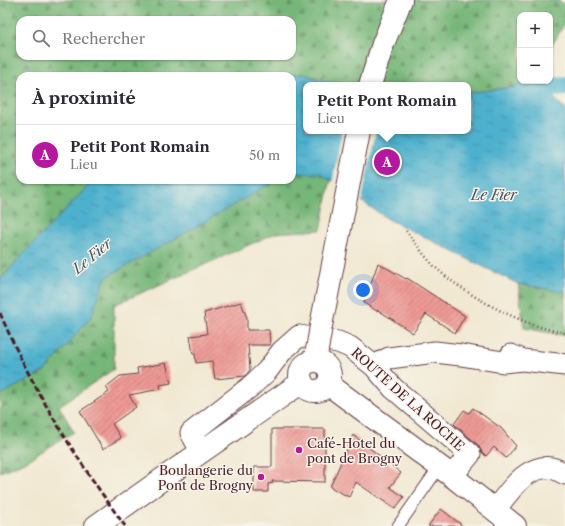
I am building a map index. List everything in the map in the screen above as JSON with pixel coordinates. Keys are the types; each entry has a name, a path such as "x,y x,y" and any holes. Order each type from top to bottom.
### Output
{"main road":[{"path":"371,82 378,58 402,0"},
{"path":"316,355 329,368 331,374 328,384 324,389 318,391 311,390 306,387 300,376 304,365 316,355 358,134"},
{"path":"96,526 302,382"},
{"path":"328,384 446,471 515,526"}],"street":[{"name":"ROUTE DE LA ROCHE","path":"201,452 191,433 250,387 267,371 282,351 299,336 338,342 350,347 374,366 393,388 470,454 446,471"},
{"path":"437,338 494,349 523,360"},
{"path":"374,366 389,358 435,352 503,362 523,360 565,365"},
{"path":"495,510 519,480 533,470 547,468 555,469 565,474"}],"lane":[{"path":"398,526 446,471"}],"path":[{"path":"406,231 433,265 471,294 531,325 565,333"}],"green space":[{"path":"0,0 558,0 565,5 565,23 553,44 553,12 517,12 517,84 520,84 514,87 471,93 471,82 303,82 303,134 339,134 321,230 276,233 114,305 114,369 59,406 74,432 25,462 0,472"},
{"path":"518,284 565,292 565,336 524,328"}],"water":[{"name":"Le Fier","path":"296,74 304,74 329,82 303,82 303,134 471,134 471,93 514,87 520,84 541,84 564,108 565,107 565,292 518,284 388,219 321,174 296,173"},
{"name":"Le Fier","path":"90,184 270,184 105,278 91,317 45,371 0,395 0,280"}],"pier":[{"path":"341,134 375,134 361,204 332,184"}],"building":[{"path":"378,263 406,279 407,278 465,316 455,333 426,314 413,333 378,310 377,311 364,303"},
{"path":"241,302 247,318 247,330 269,330 270,345 248,345 250,370 245,376 215,379 212,361 196,363 190,336 207,334 204,313"},
{"path":"166,363 171,383 160,385 161,389 129,395 136,407 112,424 121,438 103,449 80,411 109,392 106,387 120,376 138,374 137,368"},
{"path":"473,408 501,428 516,446 506,458 494,447 486,456 478,445 454,424 464,410 469,413"},
{"name":"Café-Hotel du pont de Brogny","path":"272,429 325,429 325,482 272,481 273,483 268,484 268,492 254,492 254,467 272,467"},
{"path":"353,435 401,473 390,487 404,497 395,509 356,482 349,497 330,487"},
{"path":"441,509 463,526 428,526"}],"waterway":[{"path":"545,88 565,86"}],"railway":[{"path":"0,313 26,369 56,423 90,476 125,526"}],"place":[{"name":"Petit Pont Romain","path":"387,162"},
{"name":"Café-Hotel du pont de Brogny","path":"299,450"},
{"name":"Boulangerie du Pont de Brogny","path":"261,477"}]}
